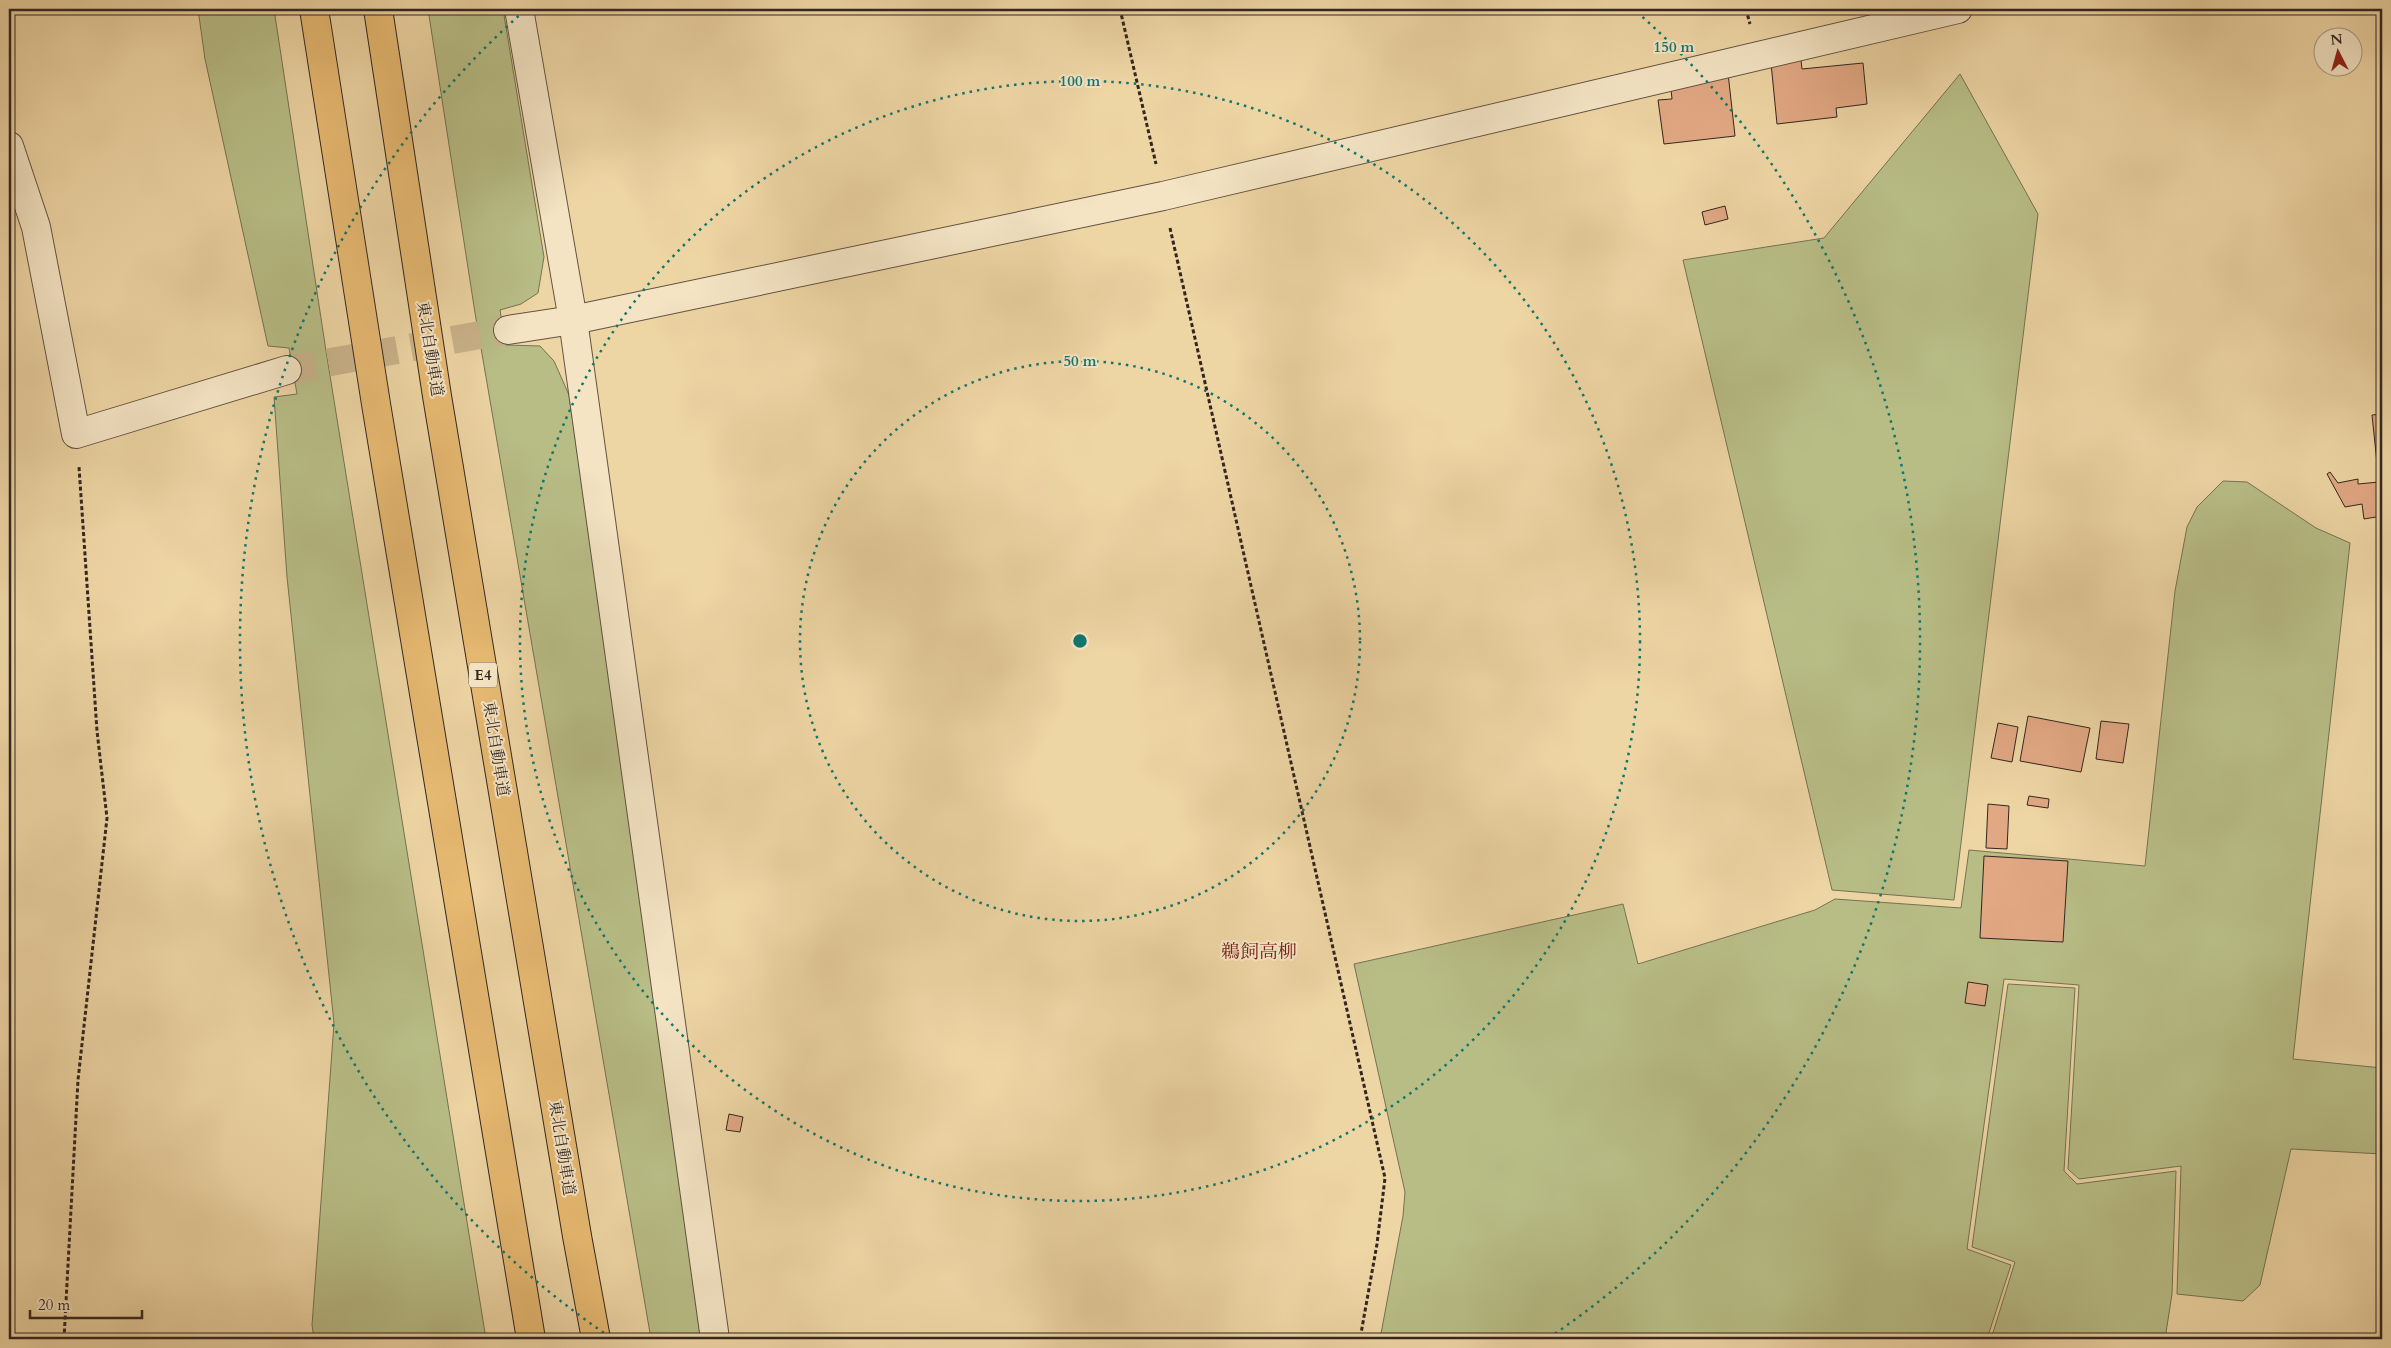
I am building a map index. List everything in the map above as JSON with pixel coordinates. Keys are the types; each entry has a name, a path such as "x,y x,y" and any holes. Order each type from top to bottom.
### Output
{"highway":[{"path":"314,9 376,404 531,1339"},
{"name":"東北自動車道","path":"378,9 437,396 577,1236 596,1339"}],"street":[{"path":"519,9 573,320 715,1339"},
{"path":"508,330 573,320 1163,196 1958,9"},
{"path":"9,146 36,227 76,434 287,370"}],"path":[{"path":"1120,9 1385,1178 1377,1244 1360,1339"},
{"path":"64,1339 78,1080 107,818 97,731 76,434"}],"green space":[{"path":"198,9 274,9 326,351 486,1339 314,1339 312,1325 334,1023 287,577 274,397 297,394 289,348 268,346 205,59"},
{"path":"428,9 503,9 544,257 538,293 521,304 500,310 506,345 540,346 554,361 569,395 707,1339 651,1339 475,313"},
{"path":"1960,74 2038,214 1954,900 1832,890 1683,260 1824,238"},
{"path":"2223,481 2247,482 2316,528 2350,543 2293,1059 2382,1068 2382,1154 2291,1149 2260,1285 2243,1301 2177,1294 2181,1166 2079,1179 2068,1169 2079,985 2004,979 1967,1249 2011,1265 1987,1339 1380,1339 1403,1216 1405,1192 1354,964 1623,904 1638,964 1815,910 1835,899 1961,908 1969,850 2145,866 2175,591 2187,527 2197,507"},
{"path":"2008,984 2075,988 2064,1171 2077,1184 2176,1171 2172,1294 2165,1339 1991,1339 2015,1262 1972,1247"}],"building":[{"path":"1801,60 1802,69 1863,63 1867,104 1836,108 1837,117 1777,124 1771,63"},
{"path":"1728,73 1735,136 1664,144 1658,100 1672,99 1670,80"},
{"path":"1725,206 1728,219 1705,225 1702,212"},
{"path":"2382,414 2382,516 2364,519 2362,504 2345,507 2327,474 2330,472 2338,483 2358,479 2358,484 2379,482 2372,415"},
{"path":"2028,716 2090,728 2081,772 2020,761"},
{"path":"2101,721 2129,724 2123,763 2096,759"},
{"path":"1998,723 2018,727 2012,762 1991,758"},
{"path":"2029,796 2049,799 2048,808 2027,805"},
{"path":"1988,804 2009,806 2007,849 1986,848"},
{"path":"1984,856 2068,861 2063,942 1980,938"},
{"path":"1968,982 1988,985 1985,1006 1965,1003"},
{"path":"729,1114 743,1117 740,1132 726,1130"}],"tunnel":[{"path":"287,370 508,330"}],"district":[{"name":"鵜飼高柳","path":"1259,952"}]}
